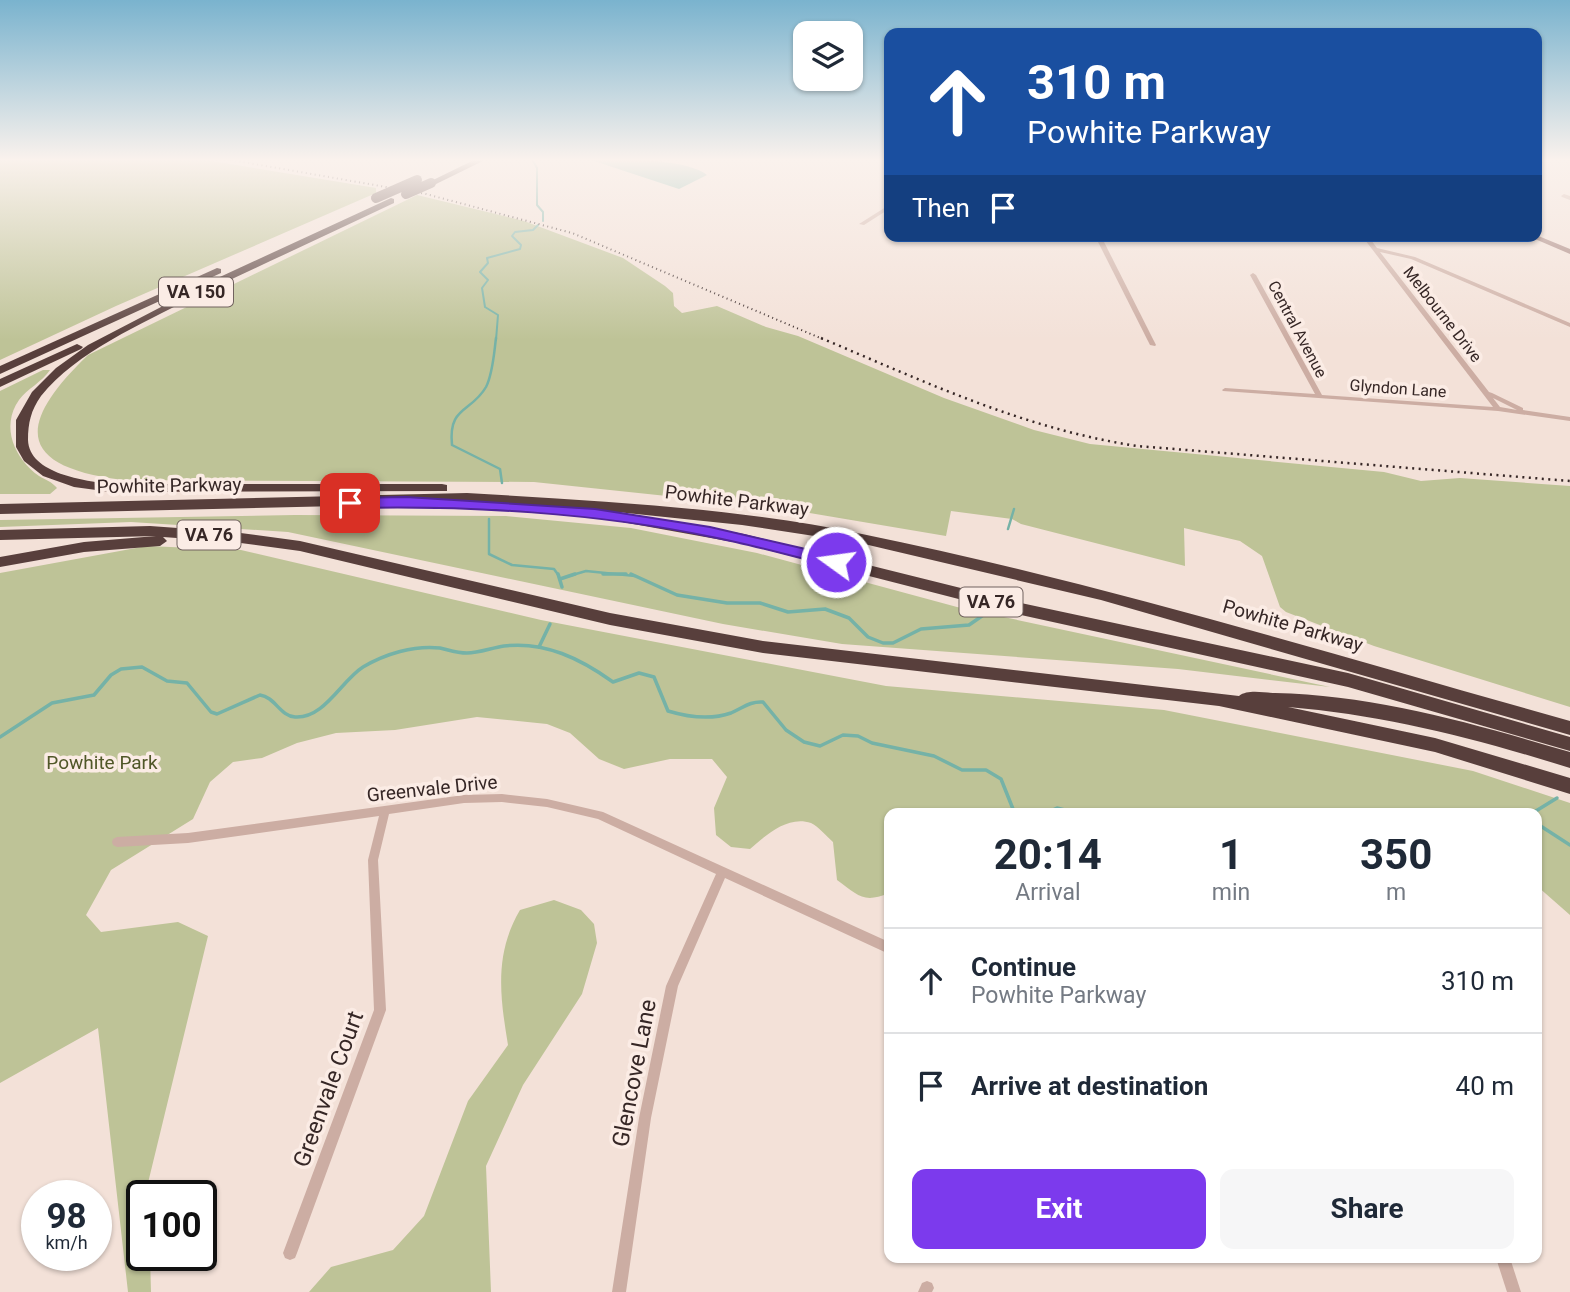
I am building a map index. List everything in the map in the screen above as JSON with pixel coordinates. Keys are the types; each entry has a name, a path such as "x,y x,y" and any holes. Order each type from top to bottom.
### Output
{"highway":[{"name":"VA 150","path":"0,383 333,219"},
{"name":"VA 150","path":"0,368 349,219"},
{"path":"207,281 93,346 43,384 29,402 20,427 22,447 34,463 58,477 111,488 474,488 775,514 803,519 860,538"},
{"name":"Powhite Parkway","path":"0,509 406,502 439,497 588,505 729,518 860,538 1113,597 1570,728"},
{"name":"VA 76","path":"406,502 595,514 710,532 1021,609 1348,680 1570,744"},
{"name":"VA 76","path":"0,535 108,531 233,537 300,546 610,619 823,657 1219,699 1435,745 1570,786"},
{"path":"0,562 104,545 190,541 253,547 358,566 414,571"},
{"name":"VA 76","path":"1219,699 1290,699 1377,710 1468,730 1570,760"}],"main road":[{"path":"1542,235 1570,247"},
{"path":"1542,240 1570,252"}],"street":[{"path":"862,224 869,219"},
{"path":"1101,242 1153,345"},
{"name":"Melbourne Drive","path":"1370,242 1498,409"},
{"path":"1375,249 1413,258 1570,325"},
{"name":"Central Avenue","path":"1253,275 1319,396"},
{"name":"Glyndon Lane","path":"1225,390 1498,409 1570,419"},
{"path":"1485,392 1534,413"},
{"name":"Greenvale Drive","path":"117,842 188,838 464,799 502,798 547,803 599,815 884,946"},
{"name":"Greenvale Court","path":"290,1253 380,1010 373,860 385,810"},
{"name":"Glencove Lane","path":"619,1292 645,1118 672,986 723,871"},
{"path":"1505,1263 1514,1292"}],"green space":[{"path":"0,219 316,219 116,306 0,360"},
{"path":"367,219 517,219 623,258 673,293 674,306 682,313 717,306 766,327 798,336 944,398 1034,430 1090,444 1384,472 1421,481 1460,478 1570,486 1570,707 1374,646 1286,612 1280,607 1262,556 1240,541 1184,528 1185,566 1021,524 1012,519 951,511 946,536 780,508 534,482 123,480 88,474 62,465 46,453 38,438 39,421 48,402 88,355"},
{"path":"43,370 50,370 22,396 13,410 11,431 17,452 23,461 57,488 50,494 0,494 0,391"},
{"path":"295,515 506,516 631,528 757,553 957,607 1330,687 1178,669 842,644 723,624 288,532 131,522 0,527 0,520"},
{"name":"Powhite Park","path":"147,546 241,550 541,620 886,686 1164,710 1473,771 1570,803 1570,915 1542,890 1542,808 884,808 884,895 867,898 856,894 837,880 833,842 811,823 802,821 786,824 750,849 731,847 716,835 714,808 727,777 712,759 670,759 624,769 599,759 570,733 547,724 477,717 395,730 336,733 297,743 262,758 233,762 210,782 193,819 111,870 86,915 101,932 178,922 208,936 149,1180 126,1180 126,1271 150,1271 151,1292 128,1292 98,1028 0,1083 0,573"},
{"path":"554,900 581,910 594,924 597,943 582,994 523,1085 486,1166 491,1292 309,1292 331,1267 393,1250 424,1216 468,1101 508,1045 501,976 506,943 512,926 520,910"}],"waterway":[{"path":"496,340 498,315 485,307 482,288 488,280 480,272 488,263 487,258 520,249 521,245 512,236 515,232 533,230 538,225"},
{"path":"496,338 486,387 474,402 457,416 452,432 452,445 500,469 502,483"},
{"path":"1008,529 1014,509"},
{"path":"489,519 489,554 512,565 554,569 558,575"},
{"path":"569,576 586,571 615,574"},
{"path":"569,576 575,574"},
{"path":"603,574 615,574"},
{"path":"615,574 626,574"},
{"path":"615,574 635,576"},
{"path":"631,574 677,595 727,603 760,603 788,612 825,609 849,618 868,637 883,643 893,643 921,629 969,625 982,616"},
{"path":"558,575 562,587"},
{"path":"560,579 569,576"},
{"path":"539,647 550,624"},
{"path":"0,737 52,703 94,695 111,675 121,669 142,667 167,681 187,683 211,712 217,714 260,695 295,717 315,712 363,667 400,652 430,647 467,653 504,646 534,646 575,659 613,682 639,673 654,677 668,711 700,717 716,716 763,702 786,730 804,742 820,746 843,735 858,736 872,743 934,756 962,770 986,770 1001,779 1013,808"},
{"path":"1541,808 1557,798"},
{"path":"1542,827 1570,845"}],"railway":[{"path":"521,219 572,233 825,340"},
{"path":"821,338 1015,416 1055,428 1137,446 1570,481"}],"route":[{"path":"350,503 406,502 595,514 710,532 836,562"}]}
